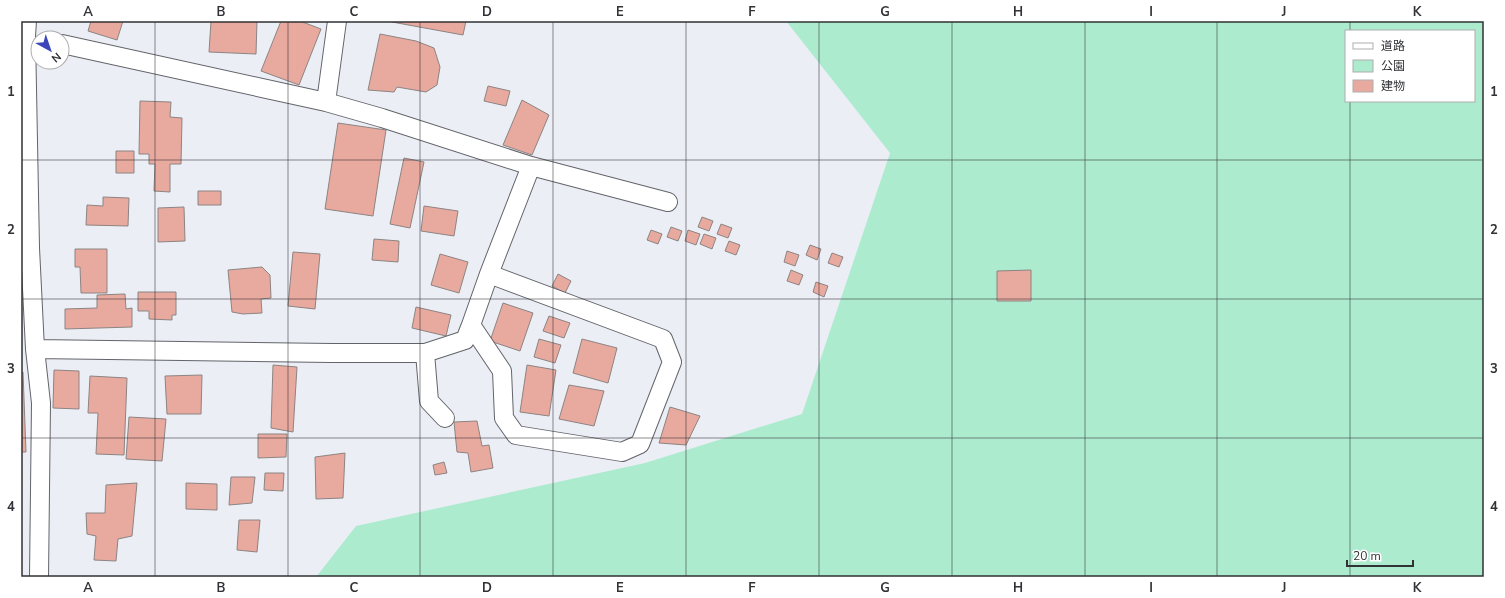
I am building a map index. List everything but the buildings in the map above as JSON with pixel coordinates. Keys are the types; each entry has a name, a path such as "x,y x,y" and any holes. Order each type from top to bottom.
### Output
{"street":[{"path":"326,102 337,21"},
{"path":"70,46 326,102 382,118 531,166 668,202"},
{"path":"30,70 30,248 35,349 41,403 39,577"},
{"path":"35,349 426,353 465,340 531,166"},
{"path":"471,325 502,370 504,418 516,435 622,452 640,444 672,362 663,339 489,274"},
{"path":"426,353 429,401 445,418"}],"green space":[{"path":"786,21 1484,21 1484,577 316,577 356,526 645,463 802,414 890,153"}]}
